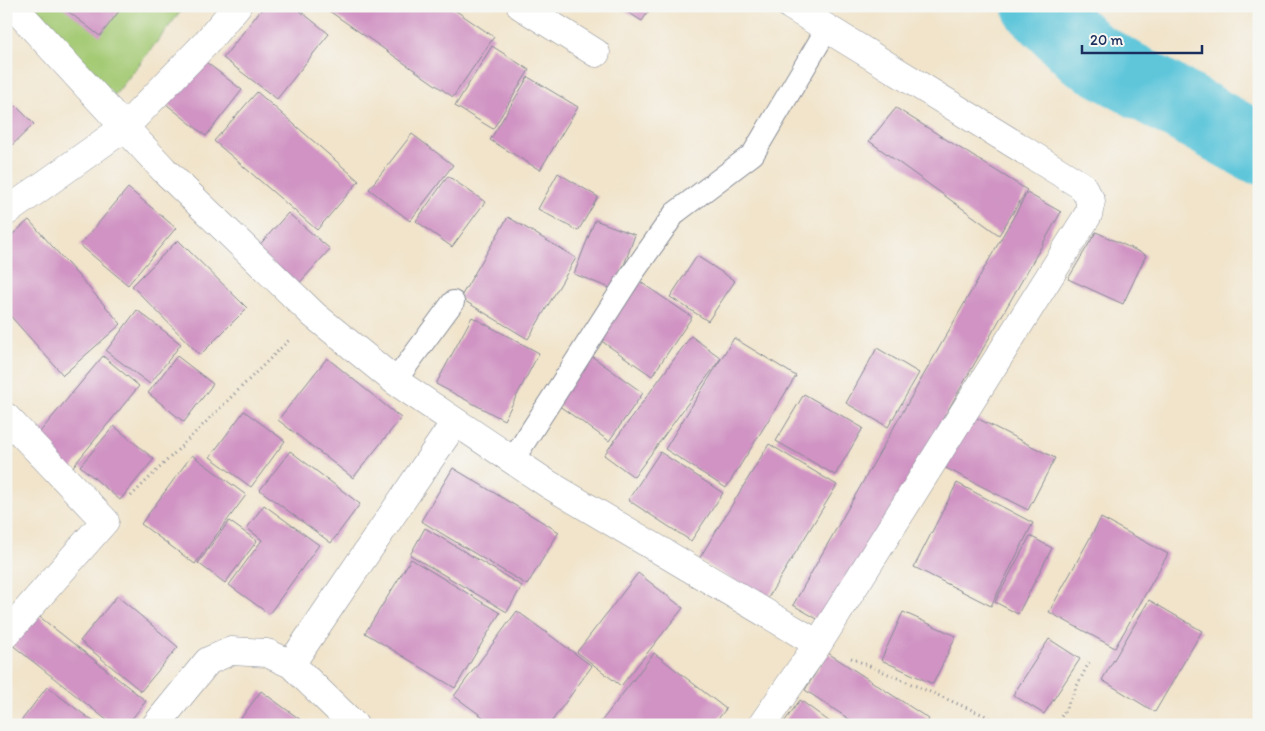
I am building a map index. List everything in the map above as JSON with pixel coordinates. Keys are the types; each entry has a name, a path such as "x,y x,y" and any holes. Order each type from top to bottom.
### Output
{"street":[{"path":"14,6 164,170 314,315 395,381 548,484 818,644"},
{"path":"6,212 126,127 206,43 236,6"},
{"path":"521,6 596,53"},
{"path":"762,725 818,644 1088,215 1091,201 1082,186 791,6"},
{"path":"6,417 105,522 6,634"},
{"path":"291,664 455,422"},
{"path":"156,725 208,661 231,651 268,653 291,664 354,725"}],"lane":[{"path":"512,460 632,274 675,213 753,154 827,29"},
{"path":"395,381 453,302"}],"path":[{"path":"105,522 314,315"},
{"path":"818,644 1007,725"},
{"path":"1056,725 1088,662"}],"green space":[{"path":"11,6 185,6 111,100"}],"building":[{"path":"61,6 123,6 100,36"},
{"path":"264,6 294,6 329,34 277,99 223,58"},
{"path":"322,6 449,6 494,37 453,97"},
{"path":"618,6 652,6 642,21"},
{"path":"492,46 529,70 493,129 455,106"},
{"path":"202,59 242,90 206,136 166,104"},
{"path":"528,77 578,107 540,170 490,140"},
{"path":"257,92 359,181 317,230 214,141"},
{"path":"6,96 34,124 6,151"},
{"path":"896,108 1027,190 999,235 869,141"},
{"path":"412,134 453,165 410,221 369,189"},
{"path":"558,173 598,197 578,231 538,209"},
{"path":"448,176 485,202 452,247 416,221"},
{"path":"128,188 176,228 128,285 80,245"},
{"path":"1027,193 1061,212 826,624 793,605"},
{"path":"288,213 330,249 296,287 255,250"},
{"path":"508,217 576,258 528,339 460,298"},
{"path":"29,220 121,324 63,375 6,311 6,240"},
{"path":"595,220 635,235 615,290 574,274"},
{"path":"1096,232 1146,255 1123,304 1068,279"},
{"path":"178,240 247,308 200,355 132,286"},
{"path":"697,256 735,281 708,321 670,297"},
{"path":"636,279 692,317 652,376 597,338"},
{"path":"137,310 181,344 150,384 106,351"},
{"path":"472,317 539,353 504,420 436,384"},
{"path":"691,336 721,358 634,477 604,455"},
{"path":"734,338 796,376 726,488 665,449"},
{"path":"877,348 919,373 888,427 846,403"},
{"path":"590,355 643,393 609,441 555,403"},
{"path":"103,356 139,386 71,469 34,439"},
{"path":"177,356 213,384 184,422 148,393"},
{"path":"327,358 401,418 353,478 278,420"},
{"path":"804,394 863,428 835,475 776,441"},
{"path":"244,411 285,441 251,487 210,457"},
{"path":"965,412 1055,458 1028,510 938,464"},
{"path":"114,426 154,459 120,500 80,466"},
{"path":"769,444 837,485 766,601 699,559"},
{"path":"290,451 360,504 331,543 260,490"},
{"path":"660,452 723,493 691,541 628,500"},
{"path":"192,455 246,495 195,564 141,524"},
{"path":"453,468 559,532 527,585 421,521"},
{"path":"957,483 1033,523 991,606 914,567"},
{"path":"264,505 319,545 269,614 229,585 262,540 247,528"},
{"path":"1101,518 1168,554 1115,648 1049,612"},
{"path":"229,521 257,541 225,583 198,563"},
{"path":"425,528 522,586 507,612 410,555"},
{"path":"1030,536 1052,548 1018,614 995,602"},
{"path":"411,559 500,613 455,688 365,633"},
{"path":"638,573 683,608 621,686 577,652"},
{"path":"117,596 178,647 141,691 80,641"},
{"path":"1149,600 1202,631 1155,712 1102,680"},
{"path":"31,610 146,701 127,725 113,725 6,640"},
{"path":"517,611 592,666 549,725 494,725 454,696"},
{"path":"903,612 956,636 933,684 881,660"},
{"path":"1049,639 1080,659 1044,714 1013,695"},
{"path":"654,653 726,709 713,725 601,725 600,723"},
{"path":"828,653 929,719 925,725 858,725 805,690"},
{"path":"47,687 98,725 18,725"},
{"path":"261,691 305,723 304,725 236,725"},
{"path":"800,700 834,725 782,725"}],"waterway":[{"path":"1038,6 1087,54 1259,149"}]}
